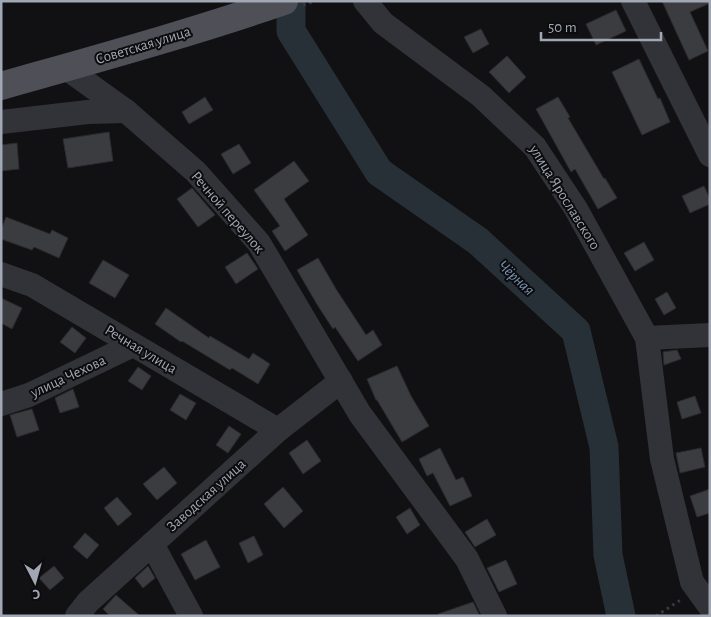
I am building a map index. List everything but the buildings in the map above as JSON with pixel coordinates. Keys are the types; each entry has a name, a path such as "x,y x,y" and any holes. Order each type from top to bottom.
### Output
{"main road":[{"name":"Советская улица","path":"1,86 236,17 284,1"}],"street":[{"name":"улица Ярославского","path":"365,1 383,23 481,96 535,147 576,209 647,338 662,459 692,582 703,598"},
{"path":"633,1 710,155"},
{"name":"Речной переулок","path":"66,68 126,111 196,172 259,243 341,381"},
{"path":"1,122 88,112 126,111"},
{"name":"Речная улица","path":"1,274 32,285 278,430"},
{"path":"647,338 710,335"},
{"name":"улица Чехова","path":"1,404 29,395 133,345"},
{"path":"341,381 360,414 467,559 495,616"},
{"name":"Заводская улица","path":"77,616 88,602 278,430 341,381"},
{"path":"152,544 191,616"}],"path":[{"path":"656,616 703,598"}],"waterway":[{"name":"Чёрная","path":"291,1 291,31 379,172 478,241 576,331 604,447 608,555 621,616"}]}
